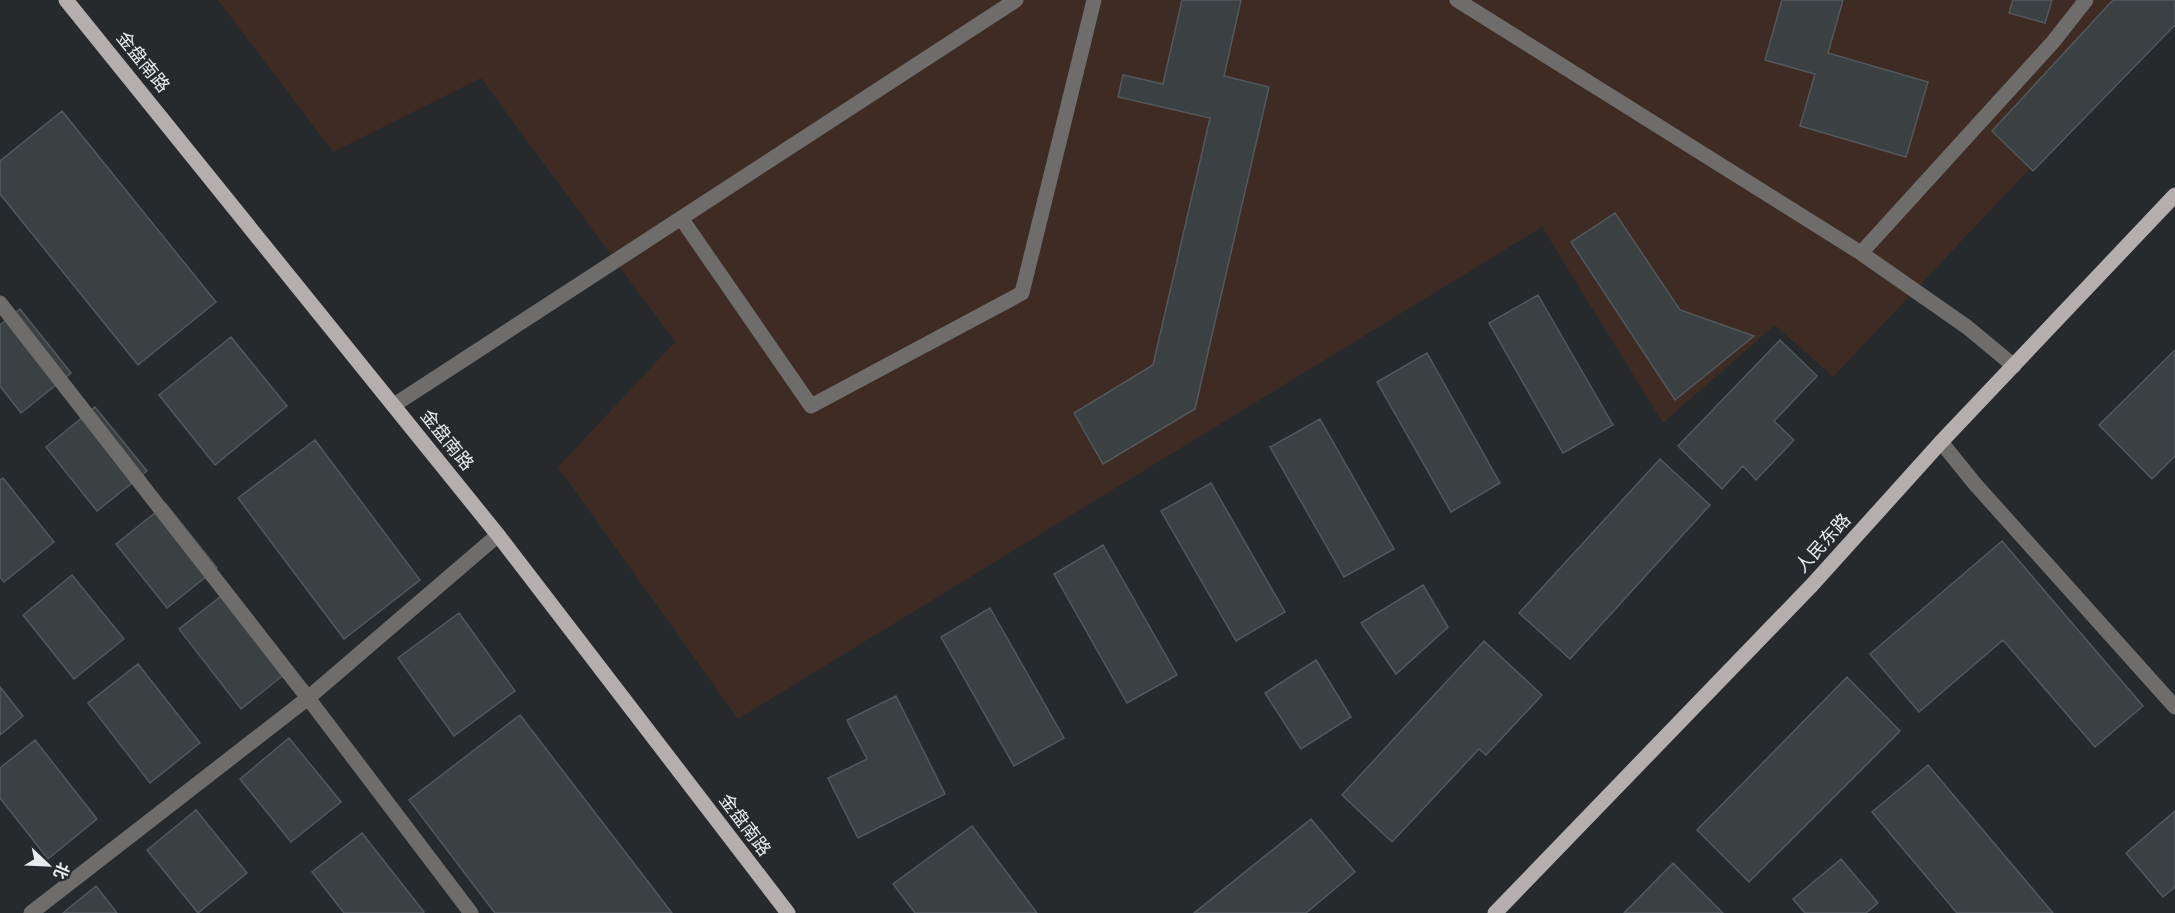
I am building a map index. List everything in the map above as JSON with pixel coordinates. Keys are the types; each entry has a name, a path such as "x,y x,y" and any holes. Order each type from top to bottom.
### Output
{"main road":[{"name":"金盘南路","path":"66,0 498,536 788,913"},
{"name":"人民东路","path":"1495,913 1812,585 1941,442 2175,195"}],"street":[{"path":"394,405 1016,0"},
{"path":"681,218 811,406 1022,293 1094,0"},
{"path":"1456,0 1861,253 1967,327 2014,366"},
{"path":"1861,253 2053,42 2086,0"},
{"path":"0,303 308,698 471,913"},
{"path":"1941,442 2175,707"},
{"path":"30,913 308,698 498,536"}],"shaded area":[{"path":"218,0 2175,0 2175,21 2023,176 1833,377 1775,325 1663,423 1542,227 738,719 558,467 675,342 481,78 333,152"}],"building":[{"path":"1182,0 1241,0 1224,76 1269,87 1195,409 1103,464 1074,413 1153,365 1210,118 1118,97 1123,75 1163,84"},
{"path":"1782,0 1843,0 1828,53 1928,82 1906,157 1800,126 1815,74 1765,60"},
{"path":"2013,0 2052,0 2045,23 2009,13"},
{"path":"2113,0 2175,0 2175,25 2033,171 1992,131"},
{"path":"62,111 216,302 138,365 0,194 0,161"},
{"path":"1615,213 1680,310 1754,336 1675,400 1571,242"},
{"path":"1538,295 1613,425 1563,453 1489,323"},
{"path":"20,309 71,373 21,413 0,386 0,325"},
{"path":"231,337 287,406 215,465 159,395"},
{"path":"1780,340 1817,376 1774,421 1794,440 1756,480 1743,466 1722,489 1678,446"},
{"path":"2175,350 2175,456 2152,479 2099,425"},
{"path":"1427,353 1500,483 1451,512 1377,382"},
{"path":"95,407 147,471 97,511 46,447"},
{"path":"1320,419 1394,549 1344,577 1270,447"},
{"path":"315,440 420,580 344,639 238,498"},
{"path":"1660,459 1710,505 1570,659 1519,613"},
{"path":"3,478 54,542 4,582 0,577 0,480"},
{"path":"1211,483 1285,612 1236,641 1161,511"},
{"path":"166,504 217,568 167,608 116,544"},
{"path":"2002,541 2143,706 2095,747 2003,640 1919,712 1870,654"},
{"path":"1103,545 1177,675 1127,703 1054,574"},
{"path":"72,575 124,639 74,679 23,615"},
{"path":"1423,585 1448,627 1396,674 1361,623"},
{"path":"229,590 291,669 241,709 179,629"},
{"path":"990,608 1064,738 1014,766 941,637"},
{"path":"459,613 515,691 454,736 398,658"},
{"path":"1484,641 1542,695 1486,755 1479,749 1392,842 1342,795"},
{"path":"1316,660 1351,717 1301,749 1265,693"},
{"path":"138,664 200,743 150,783 88,703"},
{"path":"1847,677 1900,731 1749,882 1697,830"},
{"path":"0,687 23,716 0,735"},
{"path":"896,696 945,794 858,838 828,778 867,759 847,720"},
{"path":"520,715 672,913 495,913 409,800"},
{"path":"289,738 341,802 291,842 240,779"},
{"path":"35,740 97,819 48,859 0,798 0,768"},
{"path":"1928,765 2053,913 1957,913 1872,812"},
{"path":"196,810 247,873 198,913 147,850"},
{"path":"2175,811 2175,887 2163,897 2126,853"},
{"path":"1311,819 1355,872 1306,913 1194,913"},
{"path":"972,826 1037,913 915,913 893,884"},
{"path":"362,833 423,913 344,913 312,872"},
{"path":"1841,859 1878,903 1866,913 1805,913 1793,899"},
{"path":"1673,863 1723,913 1624,913"},
{"path":"96,886 117,913 63,913"}]}
